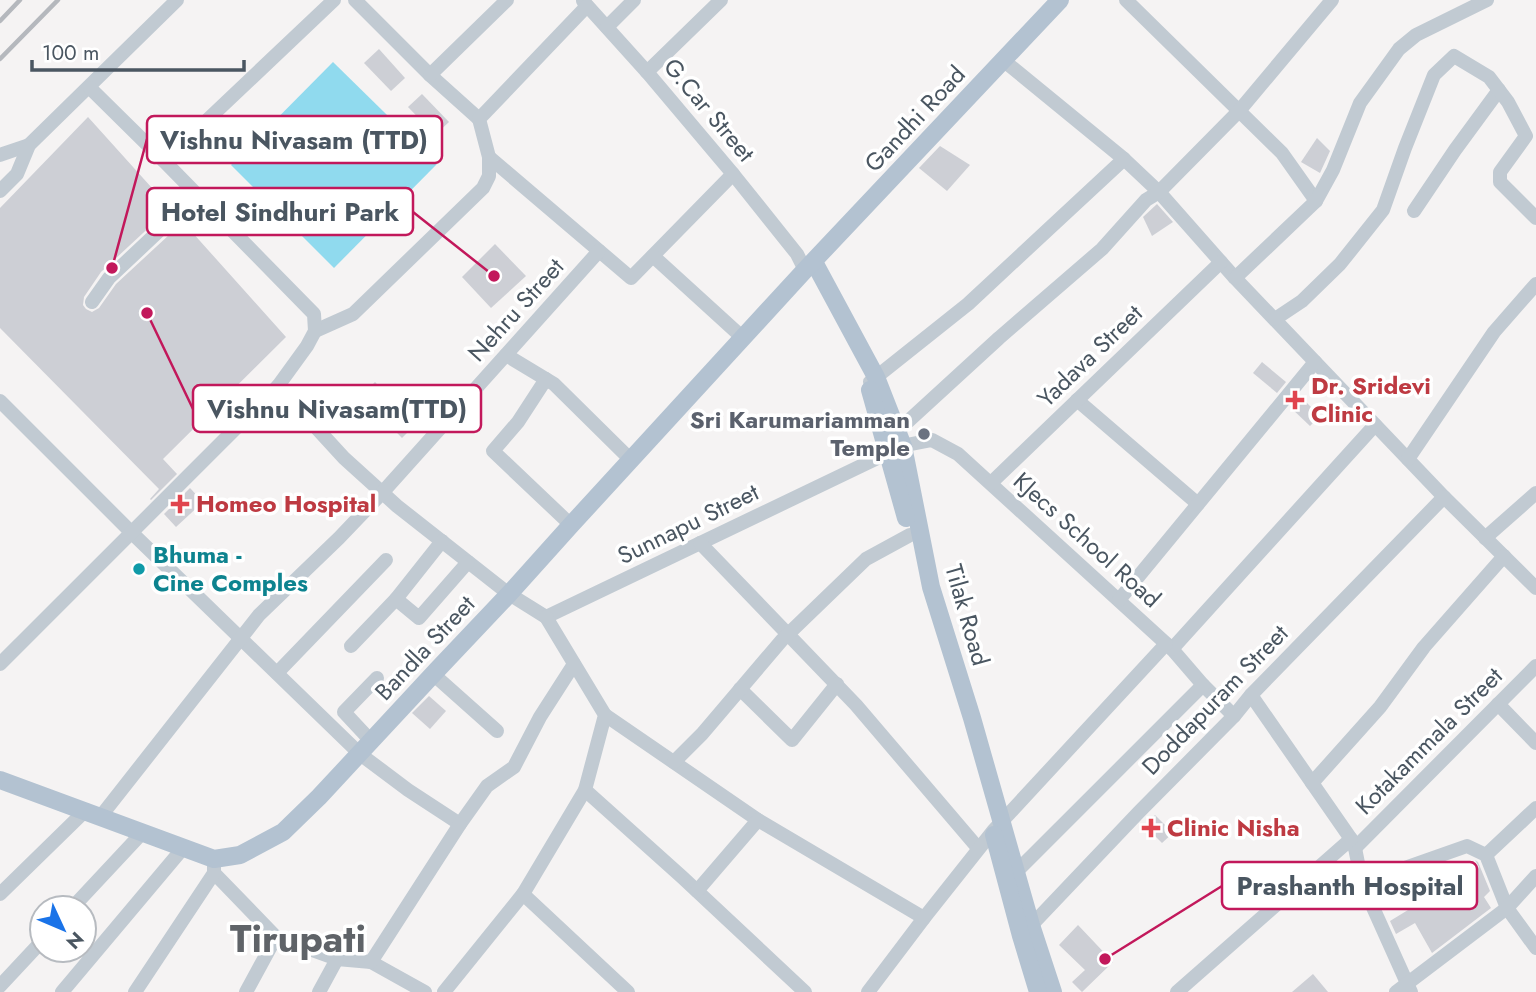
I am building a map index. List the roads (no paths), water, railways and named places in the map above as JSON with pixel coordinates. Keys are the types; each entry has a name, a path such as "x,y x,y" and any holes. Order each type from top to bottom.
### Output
{"main road":[{"name":"Gandhi Road","path":"809,266 1060,0"},
{"name":"Bandla Street","path":"214,866 283,832 319,797 809,266"},
{"name":"Tilak Road","path":"809,266 872,380 1026,930 1038,992"},
{"name":"Tilak Road","path":"892,444 911,535 965,735 997,826"},
{"path":"0,780 184,847 214,866"},
{"name":"Tilak Road","path":"1026,930 1053,992"}],"street":[{"path":"0,155 29,145 177,0"},
{"path":"164,161 334,0"},
{"path":"315,331 353,314 483,188 489,176 489,157 478,119 355,0"},
{"path":"430,75 507,0"},
{"path":"607,27 634,0"},
{"path":"647,72 721,0"},
{"path":"1126,0 1282,153 1316,201"},
{"path":"892,444 999,338 1102,249 1146,200 1159,192 1239,111 1332,0"},
{"path":"1235,278 1316,201 1333,170 1360,103 1399,49 1416,35 1487,0"},
{"path":"478,119 585,3"},
{"name":"G.Car Street","path":"585,3 647,72 809,266"},
{"path":"1275,319 1302,300 1340,264 1383,210 1434,75 1454,56 1489,76 1508,102 1526,136 1500,173 1500,182 1536,218"},
{"path":"1003,60 1124,159 1159,192 1235,278 1444,497 1536,588"},
{"path":"0,664 278,386 315,331 314,314 90,88"},
{"path":"1414,211 1499,90"},
{"path":"0,191 17,174 29,145"},
{"name":"Nehru Street","path":"489,157 631,278 733,174"},
{"path":"872,380 968,304 1124,159"},
{"path":"92,302 109,278 197,195"},
{"name":"Nehru Street","path":"0,894 93,813 259,615 382,493 599,251"},
{"path":"653,256 743,338"},
{"name":"Yadava Street","path":"991,483 1221,262"},
{"path":"1408,459 1494,332 1536,284"},
{"path":"506,355 554,384 631,460"},
{"path":"1119,600 1315,362"},
{"path":"546,379 518,422 493,450 571,525"},
{"path":"278,386 344,457 382,493 509,594 546,617 605,715 758,820 924,918"},
{"path":"1077,400 1198,504"},
{"path":"0,401 277,673 365,747 408,790 460,824"},
{"path":"868,992 997,826 1375,425"},
{"name":"KJecs School Road","path":"892,444 932,440 958,454 1169,646 1234,716"},
{"name":"Sunnapu Street","path":"546,617 700,543 892,444"},
{"path":"1485,538 1536,493"},
{"name":"Doddapuram Street","path":"1026,930 1444,497"},
{"path":"674,762 702,734 788,634 866,559 911,535"},
{"path":"351,646 396,599 442,541"},
{"path":"700,543 837,684 978,848"},
{"path":"1312,783 1380,707 1424,647 1504,556"},
{"path":"277,673 386,560"},
{"path":"396,599 419,618 468,562"},
{"path":"371,962 487,786 514,767 540,717 574,664"},
{"name":"Kotakammala Street","path":"1177,992 1353,844 1536,667"},
{"path":"433,674 497,731"},
{"path":"365,747 344,712 377,678"},
{"path":"740,689 792,740 837,684"},
{"path":"1011,877 1203,685"},
{"path":"1251,695 1353,844 1362,883 1404,989 1507,908 1536,876"},
{"path":"1498,704 1536,743"},
{"path":"444,992 523,894 584,790 605,715"},
{"path":"584,790 805,992"},
{"path":"1486,855 1536,808"},
{"path":"697,891 758,820"},
{"path":"85,894 143,832"},
{"path":"1362,883 1467,846 1486,855 1507,908 1536,948"},
{"path":"62,992 184,847"},
{"path":"135,992 214,866 275,937 337,959 371,962 425,992"},
{"path":"523,894 628,992"},
{"path":"246,992 275,937"},
{"path":"0,986 28,956"},
{"path":"318,992 337,959"}],"water":[{"path":"333,62 437,164 334,268 231,165"}],"railway":[{"path":"0,21 20,0"},
{"path":"0,59 58,0"}],"place":[{"name":"Vishnu Nivasam (TTD)","path":"112,268"},
{"name":"Hotel Sindhuri Park","path":"494,276"},
{"name":"Vishnu Nivasam(TTD)","path":"147,313"},
{"name":"Dr. Sridevi Clinic","path":"1295,400"},
{"name":"Sri Karumariamman Temple","path":"924,434"},
{"name":"Homeo Hospital","path":"180,504"},
{"name":"Bhuma - Cine Comples","path":"139,569"},
{"name":"Clinic Nisha","path":"1151,828"},
{"name":"Prashanth Hospital","path":"1105,959"}],"district":[{"name":"Tirupati","path":"298,939"}]}
